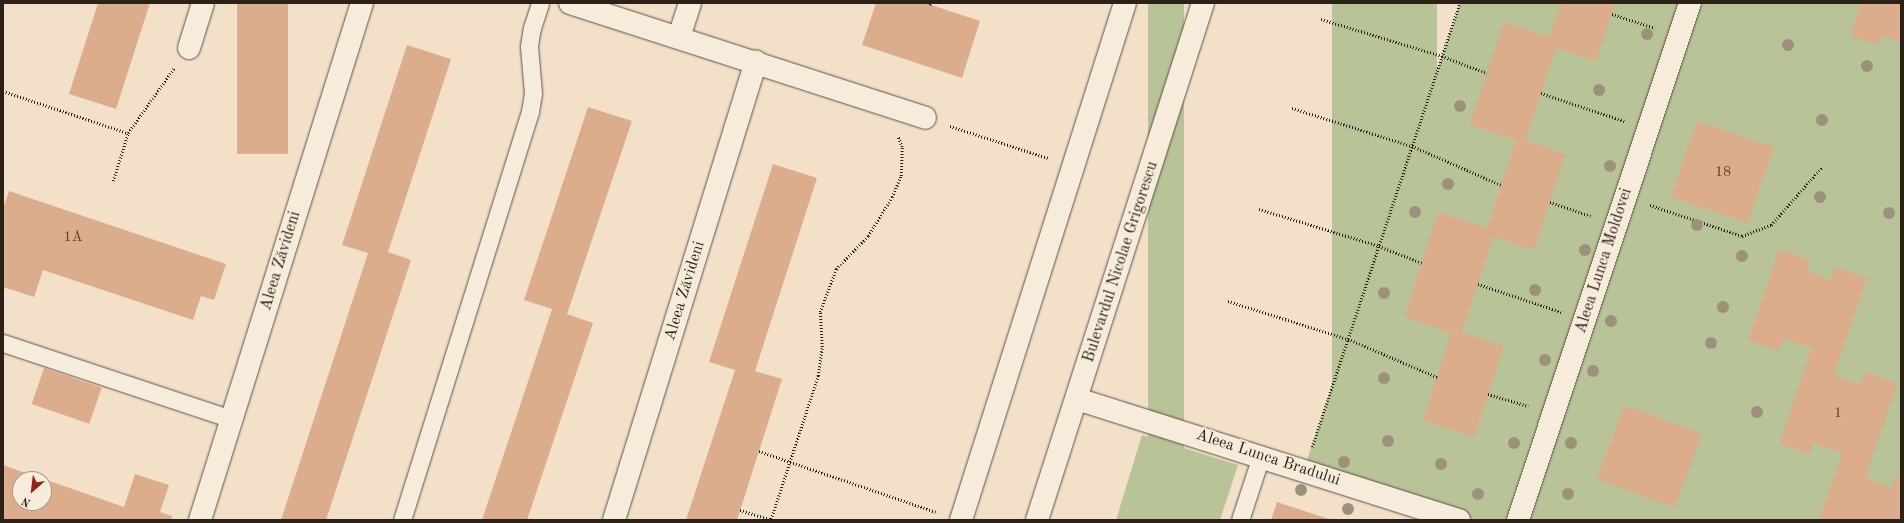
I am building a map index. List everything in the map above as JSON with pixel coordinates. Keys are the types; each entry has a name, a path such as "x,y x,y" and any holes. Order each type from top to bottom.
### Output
{"street":[{"path":"189,48 204,3"},
{"name":"Aleea Zăvideni","path":"200,520 362,3"},
{"path":"570,3 679,37 925,118"},
{"path":"679,37 690,3"},
{"path":"961,520 1125,3"},
{"name":"Bulevardul Nicolae Grigorescu","path":"1037,520 1204,3"},
{"name":"Aleea Lunca Moldovei","path":"1518,520 1690,3"},
{"name":"Aleea Zăvideni","path":"614,520 756,62"},
{"name":"Aleea Lunca Bradului","path":"1077,399 1304,469 1459,520"}],"lane":[{"path":"402,520 530,112 534,93 530,46 532,28 540,3"},
{"path":"3,343 232,419"},
{"path":"1240,520 1260,456"}],"path":[{"path":"1304,469 1460,3"},
{"path":"1612,14 1678,36"},
{"path":"1321,19 1442,56 1487,73"},
{"path":"113,181 128,133 189,48"},
{"path":"3,91 128,133"},
{"path":"1541,93 1648,129"},
{"path":"740,510 772,520 789,462 818,376 822,347 820,312 836,268 868,236 892,197 901,176 902,147 888,106"},
{"path":"1292,108 1412,146 1501,185"},
{"path":"925,118 1074,166"},
{"path":"1625,197 1742,236 1771,225 1822,167"},
{"path":"1550,202 1616,224"},
{"path":"1259,209 1378,246 1422,263"},
{"path":"1478,284 1584,320"},
{"path":"1228,301 1348,339 1437,377"},
{"path":"1488,394 1553,415"},
{"path":"759,451 937,512"}],"green space":[{"path":"1148,3 1184,3 1184,520 1148,520"},
{"path":"1332,3 1437,3 1437,438 1332,438"},
{"path":"1460,3 1901,3 1901,520 1459,520 1304,469"},
{"path":"1142,435 1238,465 1220,520 1116,520"}],"building":[{"path":"98,3 150,3 116,109 69,94"},
{"path":"237,3 288,3 288,154 237,154"},
{"path":"876,3 925,3 980,21 962,78 862,45"},
{"path":"1561,3 1615,3 1596,61 1556,48 1525,140 1565,154 1550,202 1534,250 1494,237 1462,332 1504,346 1474,437 1423,420 1451,333 1404,317 1438,212 1487,228 1516,140 1470,125 1504,22 1549,37"},
{"path":"1861,3 1901,3 1901,42 1881,35 1878,45 1850,36"},
{"path":"407,45 451,59 388,252 411,260 326,520 281,520 368,253 342,245"},
{"path":"588,107 632,121 567,314 593,323 527,520 482,520 552,309 524,300"},
{"path":"1697,121 1774,147 1748,223 1671,197"},
{"path":"773,164 817,178 755,371 782,379 737,520 686,520 735,370 709,362"},
{"path":"9,191 226,264 214,300 201,296 193,320 43,270 34,297 3,287 3,209"},
{"path":"1779,250 1810,260 1807,271 1830,280 1835,267 1867,278 1834,375 1860,384 1865,372 1897,383 1865,478 1892,488 1896,476 1901,477 1901,520 1819,520 1842,453 1813,443 1809,454 1779,444 1812,348 1783,339 1779,351 1748,341"},
{"path":"44,368 102,388 89,424 32,404"},
{"path":"1624,405 1702,433 1675,508 1597,479"},
{"path":"3,465 20,471 12,471 12,511 52,511 52,482 124,507 135,474 169,485 160,512 172,516 171,520 3,520"},
{"path":"1277,502 1332,520 1271,520"}]}
